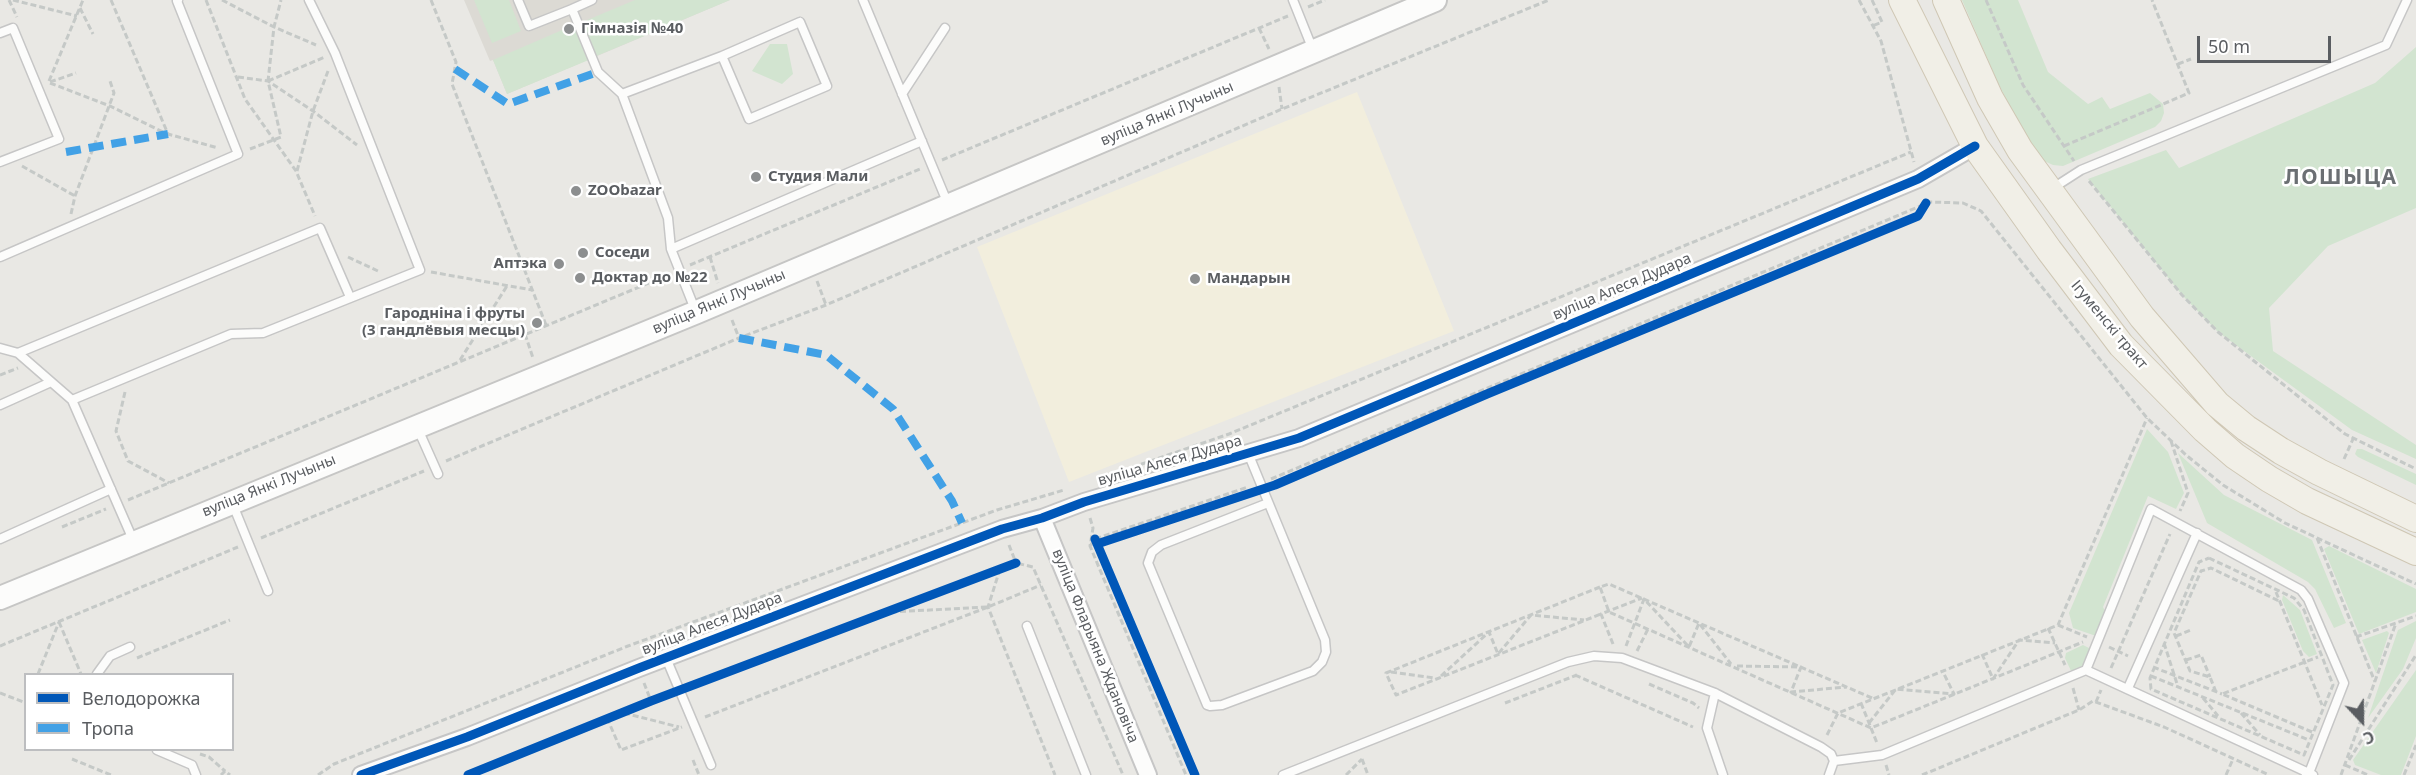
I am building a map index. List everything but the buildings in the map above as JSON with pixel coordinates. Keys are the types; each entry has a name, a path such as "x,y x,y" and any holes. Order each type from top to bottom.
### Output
{"main road":[{"name":"вуліца Янкі Лучыны","path":"0,598 697,312 1435,0"},
{"name":"Ігуменскі тракт","path":"1902,0 1975,146 2049,250 2121,345 2205,430 2235,456 2269,479 2316,505 2416,552"},
{"name":"Ігуменскі тракт","path":"1946,0 1995,107 2020,150 2142,317 2217,404 2246,428 2281,451 2416,519"}],"street":[{"name":"вуліца Алеся Дудара","path":"361,775 467,737 992,533 1084,502 1299,438 1918,178 1975,146"},
{"name":"вуліца Фларыяна Ждановіча","path":"1042,518 1148,775"}],"lane":[{"path":"0,257 238,154 178,0"},
{"path":"72,400 231,334 263,333 420,270 334,52 309,0"},
{"path":"518,0 529,26 592,0"},
{"path":"862,0 949,206"},
{"path":"1293,0 1314,51"},
{"path":"2049,191 2080,170 2386,45 2407,0"},
{"path":"572,9 598,72 622,94 668,218 670,249 697,312"},
{"path":"622,94 722,56 800,22 827,86 749,119 722,56"},
{"path":"0,33 14,28 58,139 4,161"},
{"path":"902,94 945,28"},
{"path":"670,249 922,141"},
{"path":"18,352 320,228 350,297"},
{"path":"0,348 18,352 72,400 134,542"},
{"path":"0,405 51,382"},
{"path":"417,426 436,470"},
{"path":"1248,453 1325,640 1326,652 1322,662 1313,671 1222,705 1210,706 1207,705 1148,563 1152,552 1161,545 1268,503"},
{"path":"0,539 111,489"},
{"path":"231,502 268,591"},
{"path":"1834,761 1882,755 2086,670 2151,509 2301,590 2308,599 2344,683 2310,774 2086,670"},
{"path":"2128,688 2197,533"},
{"path":"1027,626 1086,775"},
{"path":"98,673 110,656 130,647"},
{"path":"1283,775 1568,662 1594,656 1622,658 1715,693 1831,754 1834,761 1829,775"},
{"path":"666,658 711,765"},
{"path":"1715,693 1707,728 1724,775"},
{"path":"159,751 192,765 196,775"}],"path":[{"path":"11,0 76,16"},
{"path":"11,0 19,21"},
{"path":"48,82 83,0"},
{"path":"111,0 168,134"},
{"path":"206,0 245,99 296,171 320,228"},
{"path":"222,0 274,27 334,52"},
{"path":"43,72 48,82 110,106 168,134 238,154 281,137 268,81 274,27 281,0"},
{"path":"431,0 456,62 452,84 546,325"},
{"path":"54,531 1325,0"},
{"path":"0,646 248,543 436,470 739,338 826,305 1282,109 1549,0"},
{"path":"1100,478 1229,434 1911,152 1881,41 1859,0"},
{"path":"1872,0 1882,22 1872,26"},
{"path":"1986,0 2023,85 2080,170 2201,316 2353,439 2416,469"},
{"path":"2064,146 2189,93 2152,0"},
{"path":"80,8 93,34"},
{"path":"268,81 334,52"},
{"path":"296,171 313,111 334,52"},
{"path":"2178,64 2191,59"},
{"path":"48,82 76,73"},
{"path":"237,77 268,81 313,111 377,161"},
{"path":"68,227 75,196 114,93 110,81"},
{"path":"4,161 75,196"},
{"path":"1186,775 1090,546 1261,486 1918,216 1928,202"},
{"path":"330,249 395,279"},
{"path":"420,270 532,290"},
{"path":"459,362 507,286"},
{"path":"525,334 540,376"},
{"path":"128,377 116,431 128,461 169,483"},
{"path":"1821,747 1838,713 2058,625 2147,418"},
{"path":"2096,702 2188,493 2170,438"},
{"path":"2343,459 2353,439"},
{"path":"318,775 334,764 628,646 997,510 1071,487"},
{"path":"2316,538 2375,684"},
{"path":"1096,542 1195,775"},
{"path":"2209,558 2274,588 2294,598 2304,610 2333,685 2304,755 2151,689 2150,676 2199,562 2209,558"},
{"path":"468,775 607,718 1016,563 1034,567 1123,775"},
{"path":"2210,677 2190,671 2174,633 2202,571 2211,568 2279,601"},
{"path":"1000,569 988,607 1055,775"},
{"path":"1388,672 1609,584 1872,698"},
{"path":"607,718 621,750 1041,585"},
{"path":"1600,587 1609,612 1871,728 2090,639"},
{"path":"2274,588 2324,709"},
{"path":"1388,672 1386,673 1396,694 1643,598"},
{"path":"1626,647 1643,598"},
{"path":"1643,598 1689,647"},
{"path":"887,612 988,607"},
{"path":"1601,614 1611,644 1638,651 1648,629"},
{"path":"1531,615 1586,621"},
{"path":"1498,654 1531,615"},
{"path":"2356,638 2416,616"},
{"path":"136,659 230,620"},
{"path":"39,673 59,622"},
{"path":"59,622 80,673"},
{"path":"1689,647 1699,623"},
{"path":"1699,623 1733,666"},
{"path":"2342,775 2396,623"},
{"path":"2176,636 2191,630"},
{"path":"1489,632 1498,654"},
{"path":"1388,672 1438,678 1489,632"},
{"path":"2019,640 2055,643"},
{"path":"1993,679 2019,640"},
{"path":"2164,644 2178,687"},
{"path":"1982,654 1993,679"},
{"path":"2186,660 2201,655 2216,692"},
{"path":"2222,694 2323,655"},
{"path":"2345,765 2415,658"},
{"path":"1733,666 1801,667"},
{"path":"1791,692 1801,667"},
{"path":"2154,667 2313,732"},
{"path":"1942,670 1954,694"},
{"path":"1504,703 1580,673"},
{"path":"1575,675 1693,727 1697,736"},
{"path":"2150,676 2310,740"},
{"path":"1640,680 1693,703 1698,706 1700,715"},
{"path":"1791,692 1847,687"},
{"path":"1896,688 1954,694"},
{"path":"1869,723 1896,688"},
{"path":"0,693 24,702"},
{"path":"2201,696 2221,720"},
{"path":"1922,775 2079,710 2093,701 2164,727 2269,775"},
{"path":"1860,703 1889,775"},
{"path":"623,712 680,728"},
{"path":"2240,712 2261,737"},
{"path":"676,717 680,728"},
{"path":"1693,727 1697,721"},
{"path":"2404,775 2416,745"},
{"path":"199,753 209,757 230,775"},
{"path":"72,759 111,775"},
{"path":"1346,775 1362,759 1368,775"},
{"path":"2226,775 2234,759"},
{"path":"2345,765 2368,775"},
{"path":"221,775 225,771"}],"shaded area":[{"name":"Гімназія №40","path":"464,0 730,0 507,94"},
{"path":"1357,92 1454,331 1069,482 977,247"}],"green space":[{"path":"474,0 509,0 521,31 492,43"},
{"path":"635,0 730,0 594,57 580,23"},
{"path":"1962,0 2018,0 2048,72 2088,104 2102,97 2110,109 2150,93 2163,104 2164,113 2161,121 2155,127 2063,166 2042,160 2032,149 1997,81"},
{"path":"576,24 591,59 507,94 493,60"},
{"path":"770,44 787,44 793,74 782,84 752,71"},
{"path":"2416,47 2416,208 2328,246 2269,308 2273,351 2416,445 2416,459 2352,430 2218,332 2182,295 2088,179 2166,150 2179,168 2375,83"},
{"path":"2147,429 2168,452 2184,493 2176,509 2148,496 2103,607 2106,613 2096,636 2073,628 2069,613"},
{"path":"2357,449 2362,449 2416,474 2416,485 2358,457 2355,454"},
{"path":"2178,453 2224,495 2312,540 2346,623 2334,628 2315,589 2308,582 2207,523"},
{"path":"2329,546 2416,589 2416,612 2359,634 2324,549"},
{"path":"2283,595 2300,610 2317,654 2309,657 2303,651 2282,600"},
{"path":"2416,621 2416,638 2403,669 2368,718 2398,630"},
{"path":"2387,631 2389,633 2376,673 2362,640"},
{"path":"2083,645 2091,649 2086,663 2072,673 2065,658 2066,653"},
{"path":"2416,670 2416,736 2401,775 2381,775 2355,765 2353,760"}],"marked path":[{"path":"455,69 508,104 598,72"},
{"path":"66,152 168,134"},
{"path":"739,338 826,355 893,409 952,501 962,523"}],"cycle path":[{"path":"361,775 467,737 639,668 1002,529 1299,438 1918,179 1975,146"},
{"path":"1097,544 1275,485 1487,394 1918,216 1926,203"},
{"path":"1095,539 1195,775"},
{"path":"468,775 651,701 1016,563"}],"place":[{"name":"Гімназія №40","path":"569,29"},
{"name":"Студия Мали","path":"756,177"},
{"name":"ZOObazar","path":"576,191"},
{"name":"Соседи","path":"583,253"},
{"name":"Аптэка","path":"559,264"},
{"name":"Доктар до №22","path":"580,278"},
{"name":"Мандарын","path":"1195,279"},
{"name":"Гародніна і фруты (3 гандлёвыя месцы)","path":"537,323"}],"district":[{"name":"ЛОШЫЦА","path":"2341,178"}]}
